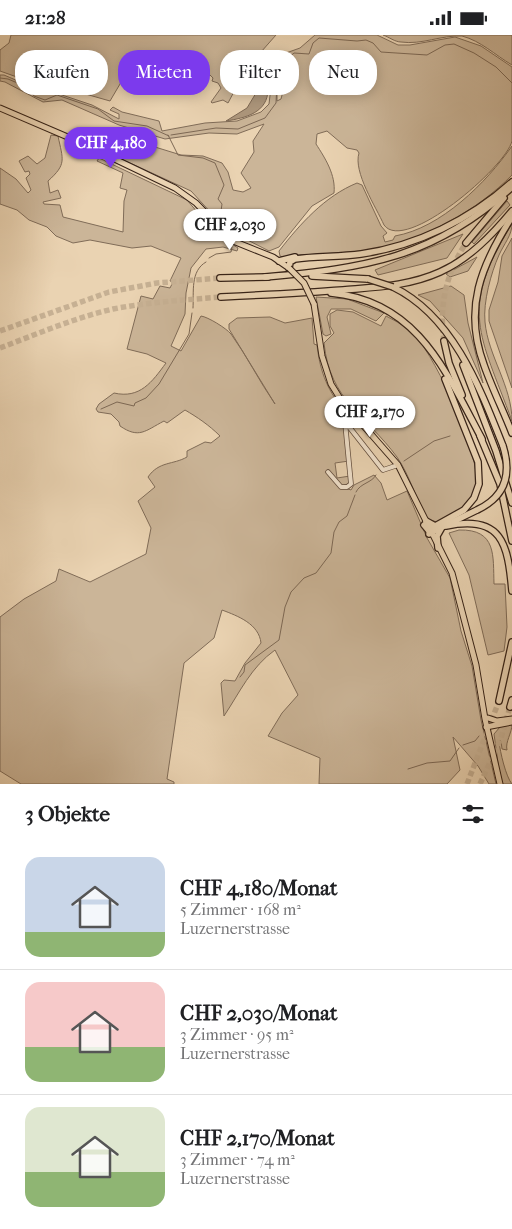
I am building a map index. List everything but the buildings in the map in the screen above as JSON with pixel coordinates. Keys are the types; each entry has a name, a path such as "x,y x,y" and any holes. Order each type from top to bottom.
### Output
{"highway":[{"path":"280,261 380,250 411,242 452,223 495,196 512,182"},
{"path":"466,243 512,188"},
{"path":"265,277 350,268 410,253 457,229 512,188"},
{"path":"221,297 395,286 441,272 470,253 512,211"},
{"path":"512,217 483,269 477,292 475,315 481,356 512,433"},
{"path":"289,267 292,260 304,257"},
{"path":"220,278 343,276 368,279 393,287 411,297 430,313 470,373 503,446 508,467 504,487 495,499 477,511 435,529"},
{"path":"314,292 350,296 380,307 407,324 428,346 448,375 482,439"},
{"path":"446,339 451,368 482,439 502,492 512,541"},
{"path":"446,339 491,437 512,503"},
{"path":"428,346 453,395 479,472 478,489 468,506 435,529"},
{"path":"425,523 435,529 476,523 488,526 496,532 505,551 512,591"},
{"path":"435,529 438,547"},
{"path":"499,701 512,642"},
{"path":"510,707 512,700"}],"main road":[{"path":"0,108 77,141 175,188 196,203 233,241 280,261 289,267 304,283 314,304 322,356 328,378 335,392 398,465 425,523"},
{"path":"435,529 438,547 455,582 476,665 500,784"},
{"path":"485,711 488,718 488,726"},
{"path":"488,718 494,721 510,720"},
{"path":"488,726 510,720"},
{"path":"492,742 493,731 496,727 510,720"},
{"path":"488,726 496,727"}],"street":[{"path":"328,472 341,487 347,487 351,484 345,419 351,412"},
{"path":"345,425 350,428 384,470 398,465"}],"shaded area":[{"path":"11,35 276,35 263,50 220,50 220,86 218,83 212,81 213,78 210,75 210,50 118,50 118,87 110,101 89,95 108,95 108,50 15,50 15,76 0,71 0,50 9,43"},
{"path":"315,35 377,35 398,45 410,45 455,37 481,46 512,67 512,141 506,153 492,169 454,204 412,228 395,231 384,225 366,189 359,170 359,153 357,150 347,148 327,131 317,134 316,144 332,173 334,193 312,206 279,247 269,251 226,229 191,191 104,151 109,141 116,135 181,155 203,156 222,163 228,172 233,190 243,192 251,188 241,173 254,152 253,141 264,124 237,134 209,133 165,139 119,125 62,100 43,102 30,95 62,95 92,105 119,119 119,114 110,110 113,107 122,112 159,121 162,131 205,123 237,121 261,112 269,104 270,95 277,95 277,101 281,99 282,95 299,95 299,50 294,50 300,48"},
{"path":"383,35 512,35 512,65 482,45 462,36 409,43 396,41"},
{"path":"0,75 15,80 15,87 0,81"},
{"path":"220,89 220,95 232,95 228,103 223,100 211,102"},
{"path":"255,95 267,95 264,104 254,113 226,121 247,108"},
{"path":"51,135 58,136 62,156 61,166 48,181 50,193 58,190 61,198 43,202 44,204 60,205 63,217 123,232 124,201 127,190 120,188 123,173 97,161 99,158 187,200 215,233 238,248 237,251 223,247 206,249 191,268 186,293 185,314 171,346 181,351 201,316 204,317 231,334 262,383 229,329 229,324 237,318 270,317 285,323 312,318 314,344 317,345 320,364 326,382 335,398 347,413 343,422 349,461 335,463 337,478 350,476 349,484 341,486 329,474 337,485 351,490 354,485 374,475 381,483 387,500 407,491 427,538 450,578 461,631 472,666 481,720 496,784 489,784 478,766 453,737 460,770 447,784 319,784 320,758 268,736 282,713 298,695 275,650 259,664 224,716 221,683 224,680 235,681 245,663 261,643 259,636 252,626 241,618 222,610 214,638 184,663 167,779 174,782 174,784 21,784 0,771 0,617 24,599 56,581 59,569 90,582 146,554 151,528 138,501 155,487 148,477 157,468 187,457 187,451 205,442 211,443 220,436 203,421 185,410 167,423 164,421 137,433 120,426 119,422 111,414 98,412 96,409 99,404 114,393 131,394 138,391 156,377 166,363 147,354 127,349 141,296 153,299 160,286 170,288 173,282 170,281 181,258 151,246 132,248 90,240 73,243 56,236 47,227 29,220 17,210 0,204 0,168 16,179 28,193 31,190 26,178 30,174 29,171 25,172 19,161 28,156 37,164 45,158"},
{"path":"512,146 512,175 466,212 431,231 375,249 280,256 279,251 314,212 334,195 357,183 362,185 381,226 387,233 383,236 385,242 393,240 395,236 429,224 445,214 476,189"},
{"path":"507,201 510,205 474,244 472,242"},
{"path":"512,224 509,236 493,270 486,297 485,322 490,347 508,396 512,421 484,343 480,322 480,301 485,279 495,254"},
{"path":"463,234 447,258 378,275 375,270"},
{"path":"512,238 512,388 489,321 489,310 498,282 502,256"},
{"path":"477,257 468,271 450,277 446,274"},
{"path":"451,286 464,295 468,323 483,383 463,338 430,301 418,295"},
{"path":"316,297 347,299 384,313 376,321 351,309 331,309 327,317 331,334 326,336 323,334"},
{"path":"337,310 353,312 381,326 386,316 397,322 416,337 435,365 456,409 472,455 476,474 474,494 466,505 449,516 437,522 427,519 406,472 397,457 351,406 334,379 324,343 334,333 330,326 330,314"},
{"path":"459,530 471,531 487,539 493,554 494,584 505,584 507,627 504,651 488,655 469,575 449,533"},
{"path":"512,724 507,750 502,749 501,741 499,741 504,764 512,784 501,784 494,734 500,727"}],"waterway":[{"path":"171,135 216,128 238,129 265,118 276,103 277,84 285,61 294,53 309,54 313,43 319,38 366,40 373,43 381,52 427,55 445,45 454,44 474,53 496,67 512,83"},
{"path":"0,78 8,79 27,87 34,96 45,100 57,95 98,109 114,121 147,126 169,136"},
{"path":"168,135 178,155 203,158 215,163 224,185 218,199 222,204 221,211 229,219 231,228"},
{"path":"209,258 216,254 231,252 232,247"},
{"path":"193,308 195,276 197,271 206,262"},
{"path":"101,409 117,402 134,406 135,403 146,398 159,384 189,334 192,313"},
{"path":"404,461 434,441 450,436"},
{"path":"356,492 376,475"},
{"path":"240,677 244,672 245,665 279,640 285,607 291,592 304,578 316,573 331,553 334,532 339,522 347,516 355,495"},
{"path":"463,745 475,741 479,736"},
{"path":"408,769 427,763 450,761 459,748"}],"tunnel":[{"path":"444,341 443,303 453,266 466,243"},
{"path":"0,331 109,292 157,283 220,278"},
{"path":"0,348 70,322 113,309 221,297"},
{"path":"467,784 499,701"},
{"path":"480,784 501,738 510,707"}]}
